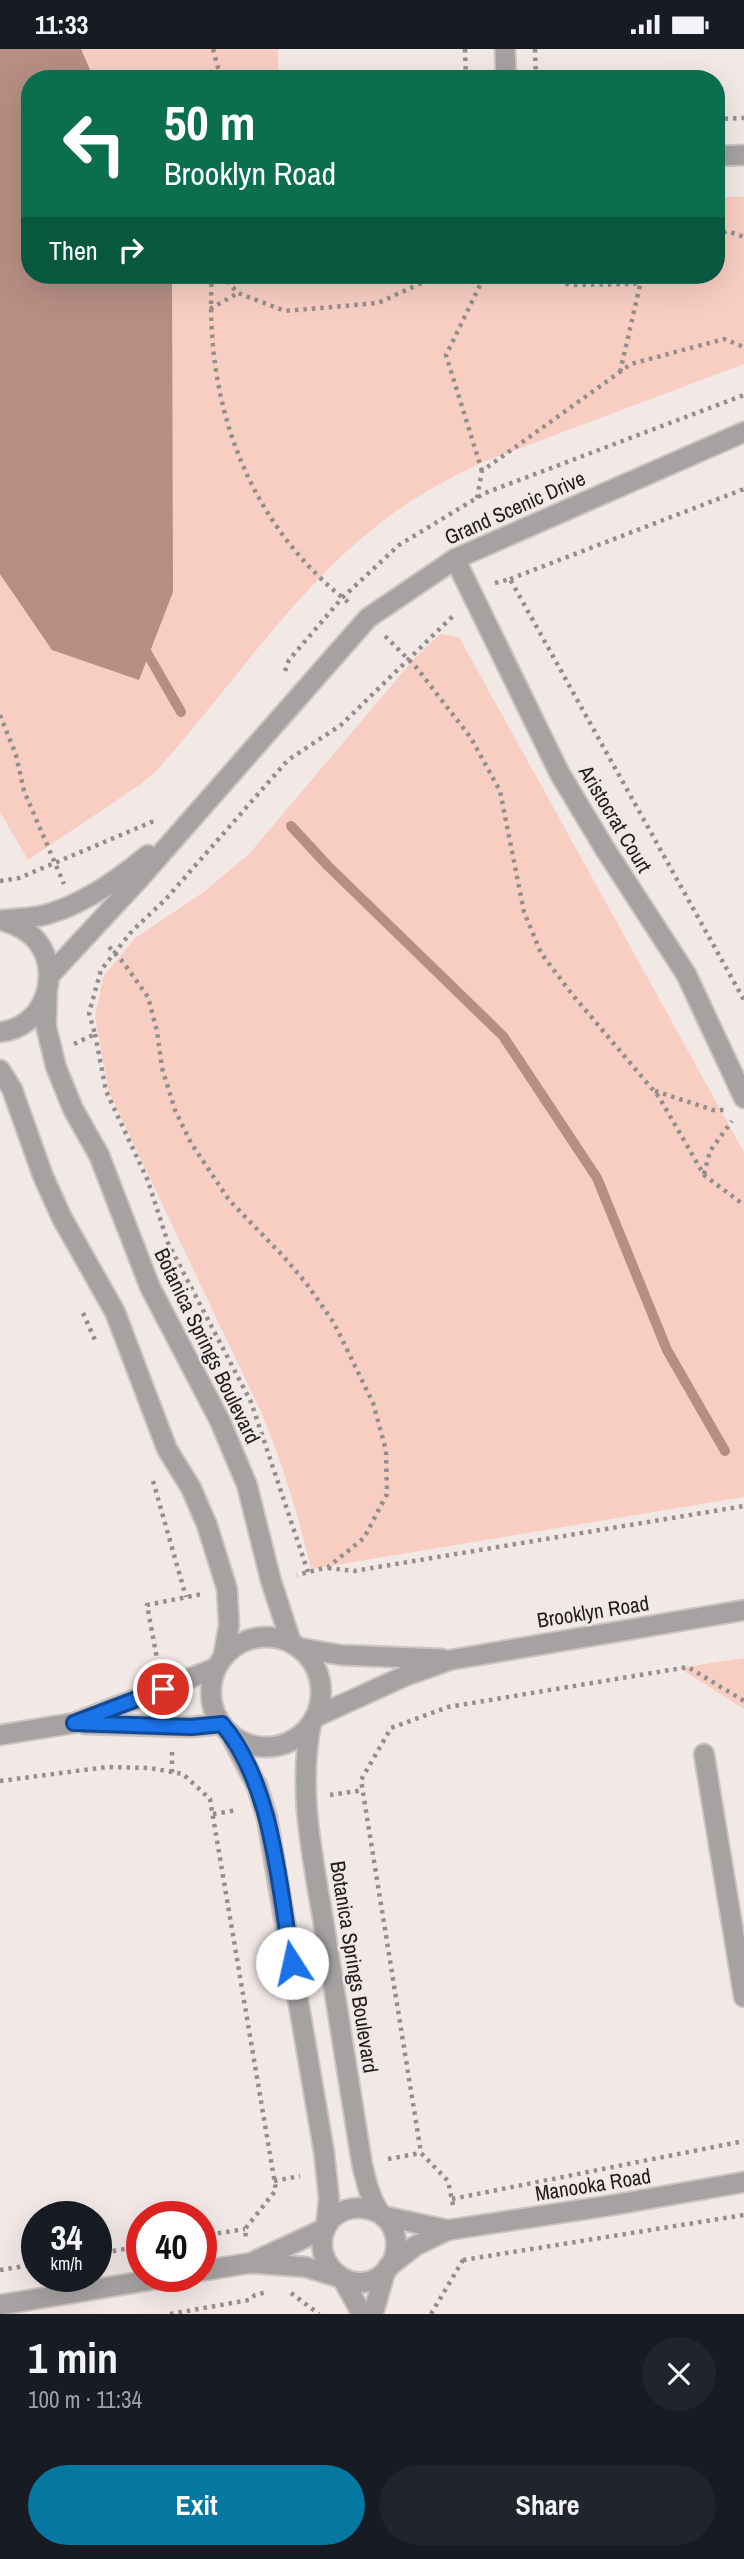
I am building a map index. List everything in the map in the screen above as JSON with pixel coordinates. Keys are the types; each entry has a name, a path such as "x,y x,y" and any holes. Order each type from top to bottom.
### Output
{"street":[{"path":"505,49 506,70"},
{"path":"725,156 744,155"},
{"name":"Grand Scenic Drive","path":"50,975 190,821 368,618 455,559 744,432"},
{"name":"Aristocrat Court","path":"455,559 560,774 686,974 741,1106"},
{"name":"Grand Scenic Drive","path":"1,920 40,916 75,903 105,887 190,821"},
{"name":"Grand Scenic Drive","path":"0,1033 24,1025 37,1012 47,995 50,975 46,956 36,939 21,927 1,920"},
{"name":"Botanica Springs Boulevard","path":"47,995 46,1026 53,1054 74,1109 99,1155 150,1287 220,1421 247,1485 271,1581 295,1645"},
{"path":"0,1070 12,1089 43,1176 62,1218 115,1312 167,1449 191,1488 207,1525 227,1589 229,1625 220,1663 212,1682 211,1697 215,1711 257,1786 267,1818 324,2152 329,2199 321,2243 323,2256 329,2268 340,2277 362,2314"},
{"name":"Brooklyn Road","path":"313,1721 405,1676 450,1660 744,1610"},
{"path":"0,1735 74,1723 191,1727 226,1729 246,1743 263,1747 281,1745 298,1737 313,1721 321,1703 321,1688 311,1659 295,1645 273,1637 254,1639 237,1646 220,1663 163,1689 74,1723"},
{"name":"Brooklyn Road","path":"295,1645 341,1655 450,1660"},
{"name":"Botanica Springs Boulevard","path":"313,1721 306,1751 304,1779 311,1845 362,2164 369,2192 381,2214"},
{"path":"704,1754 744,1997"},
{"name":"Manooka Road","path":"387,2270 415,2246 453,2229 744,2182"},
{"path":"250,2263 325,2228 342,2211 355,2207 368,2208 389,2221 397,2246 373,2314"},
{"name":"Manooka Road","path":"381,2214 453,2229"},
{"path":"217,2268 250,2263 306,2267 361,2282 374,2279 387,2270"},
{"path":"0,2305 126,2284"}],"path":[{"path":"213,49 219,70"},
{"path":"465,49 466,70"},
{"path":"535,49 536,70"},
{"path":"725,119 744,118"},
{"path":"725,232 744,237"},
{"path":"211,284 210,309 216,381 233,442 257,496 291,545 317,575 368,618 408,659 471,738 500,791 524,912 541,953 571,993 654,1091 704,1175 744,1205"},
{"path":"230,284 238,293 285,311 378,303 419,284"},
{"path":"477,498 482,471 446,355 480,284"},
{"path":"567,284 634,284"},
{"path":"620,372 640,284"},
{"path":"210,309 238,293"},
{"path":"482,471 631,364 724,339 744,347"},
{"path":"307,1572 251,1402 168,1243 148,1181 106,1091 89,1013 101,970 132,931 165,900 288,760 341,725 449,619 495,583 744,489"},
{"path":"510,579 744,1000"},
{"path":"0,715 16,755 24,791 63,883 75,903"},
{"path":"90,929 114,953 148,997 157,1031 162,1068 175,1110 191,1143 229,1200 284,1257 320,1303 350,1352 373,1403 386,1450 387,1494 365,1538 328,1567"},
{"path":"53,1054 95,1034"},
{"path":"654,1091 713,1111 726,1110 733,1120"},
{"path":"704,1175 710,1151 741,1106"},
{"path":"81,1310 98,1346"},
{"path":"153,1480 186,1597"},
{"path":"271,1581 328,1567 354,1571 744,1506"},
{"path":"163,1689 147,1605 227,1589"},
{"path":"430,2314 463,2260 453,2229 449,2181 421,2153 361,1780 391,1728 448,1707 688,1667 744,1701"},
{"path":"0,1781 107,1767 150,1768 183,1774 211,1798 276,2190 245,2229 217,2233"},
{"path":"452,2199 744,2141"},
{"path":"463,2260 744,2215"},
{"path":"245,2229 255,2295"},
{"path":"0,2270 21,2267"},
{"path":"282,2287 319,2314"},
{"path":"170,2314 249,2300 269,2291"}],"shaded area":[{"path":"0,49 278,49 278,70 21,70 21,284 725,284 725,197 744,197 744,364 481,463 404,506 348,550 318,579 157,770 141,784 28,860 0,812"},
{"path":"0,49 81,49 90,70 21,70 21,284 172,284 173,592 139,680 52,650 0,574"},
{"path":"440,634 459,637 744,1152 744,1497 311,1569 289,1490 261,1412 109,1092 95,1017 103,977 135,938 205,891 249,854 413,660"},
{"path":"744,1658 744,1709 679,1668"}],"waterway":[{"path":"143,646 181,712"},
{"path":"291,826 328,866 503,1036 597,1178 667,1350 725,1451"}],"route":[{"path":"163,1689 74,1723 191,1727 222,1724 247,1762 267,1818 292,1963"}]}
